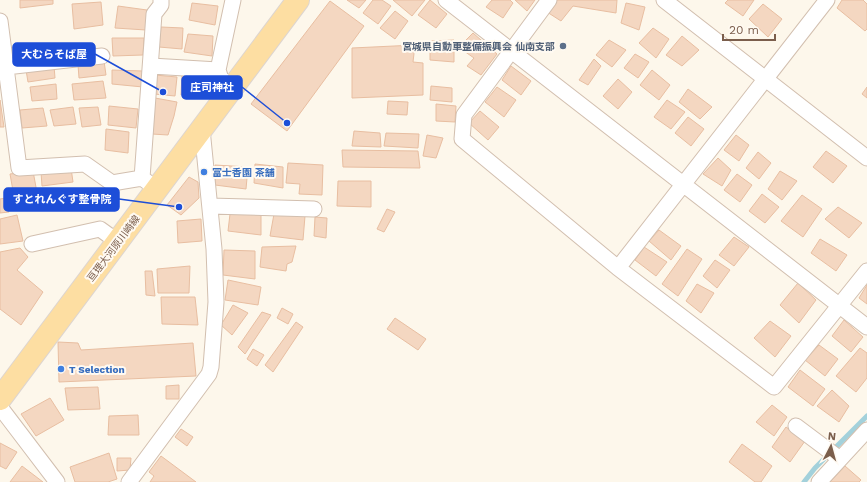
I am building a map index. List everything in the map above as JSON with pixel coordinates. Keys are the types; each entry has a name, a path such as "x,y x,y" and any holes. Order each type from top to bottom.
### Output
{"main road":[{"name":"亘理大河原川崎線","path":"0,399 118,242 149,184 202,129 298,0"}],"street":[{"path":"0,21 19,168 85,164 112,183 149,184 151,66 154,14 161,5 162,0"},
{"path":"233,0 218,70 221,79 234,87"},
{"path":"446,0 867,327"},
{"path":"549,0 464,115 462,139 618,268 774,387 867,271"},
{"path":"664,0 867,158"},
{"path":"618,268 827,0"},
{"path":"6,67 102,56"},
{"path":"151,66 218,70"},
{"path":"128,482 209,374 211,367 216,302 214,249 202,129"},
{"path":"210,206 314,209"},
{"path":"32,244 100,229 118,242"},
{"path":"0,408 57,482"},
{"path":"796,426 833,455"},
{"path":"819,482 833,455 867,430"}],"building":[{"path":"20,0 53,0 53,4 20,8"},
{"path":"347,0 366,0 359,8"},
{"path":"373,0 382,0 391,6 378,24 363,13"},
{"path":"393,0 425,0 412,16"},
{"path":"430,0 447,14 436,28 418,15"},
{"path":"492,0 510,0 513,3 503,18 486,7"},
{"path":"515,0 535,0 527,11"},
{"path":"557,0 617,0 616,13 573,6 561,21 547,12"},
{"path":"728,0 754,0 743,16 725,3"},
{"path":"842,0 863,0 867,4 867,29 865,31 837,8"},
{"path":"330,1 364,26 287,131 251,104"},
{"path":"101,2 103,25 74,29 72,4"},
{"path":"192,3 218,6 215,25 189,20"},
{"path":"626,3 645,7 639,30 621,23"},
{"path":"763,4 782,19 768,37 749,19"},
{"path":"118,6 147,10 146,30 115,28"},
{"path":"395,11 408,21 395,39 380,28"},
{"path":"161,27 183,28 182,49 159,47"},
{"path":"653,28 669,39 656,58 639,43"},
{"path":"473,33 497,54 481,75 467,66 474,58 464,51 464,42"},
{"path":"188,34 213,36 212,56 184,52"},
{"path":"682,36 699,50 682,66 666,55"},
{"path":"112,38 144,38 143,55 113,56"},
{"path":"454,40 454,62 430,60 430,41"},
{"path":"609,40 626,50 612,67 596,55"},
{"path":"415,45 413,62 423,63 423,95 352,98 352,48"},
{"path":"635,54 649,62 638,78 624,68"},
{"path":"594,59 601,66 588,85 579,80"},
{"path":"104,61 106,75 79,78 78,65"},
{"path":"54,66 55,78 28,82 26,70"},
{"path":"511,66 531,81 521,95 502,80"},
{"path":"112,70 143,71 143,87 112,84"},
{"path":"652,70 670,85 659,100 640,85"},
{"path":"182,74 203,75 201,96 181,95"},
{"path":"155,75 177,77 175,96 154,94"},
{"path":"618,79 632,92 618,109 603,96"},
{"path":"103,81 106,98 74,100 72,84"},
{"path":"56,84 57,99 32,101 30,87"},
{"path":"431,86 452,88 452,102 430,100"},
{"path":"497,87 516,100 504,117 485,102"},
{"path":"867,87 867,98 862,94"},
{"path":"688,89 712,107 700,119 679,102"},
{"path":"155,98 177,102 168,135 152,134"},
{"path":"0,100 4,127 0,127"},
{"path":"667,100 685,112 671,129 654,117"},
{"path":"388,101 408,102 407,115 387,114"},
{"path":"436,104 456,106 455,122 436,121"},
{"path":"109,106 138,109 136,128 108,125"},
{"path":"73,107 76,124 54,126 50,110"},
{"path":"98,107 101,125 82,127 79,108"},
{"path":"43,108 47,126 22,128 20,110"},
{"path":"480,111 499,127 488,140 469,123"},
{"path":"688,117 704,129 691,146 675,133"},
{"path":"106,129 129,132 128,153 105,150"},
{"path":"354,131 380,133 381,147 352,146"},
{"path":"386,133 419,134 418,148 384,146"},
{"path":"427,135 443,138 436,158 423,156"},
{"path":"736,135 749,145 739,161 724,150"},
{"path":"342,150 418,151 420,168 343,167"},
{"path":"826,151 847,166 833,183 813,167"},
{"path":"758,152 771,163 759,179 746,168"},
{"path":"718,158 731,170 722,186 703,174"},
{"path":"288,163 323,165 322,195 299,194 300,184 286,183"},
{"path":"255,164 283,167 283,188 254,183"},
{"path":"215,165 248,167 246,189 215,185"},
{"path":"71,168 73,182 42,186 41,172"},
{"path":"33,171 38,198 15,202 10,174"},
{"path":"780,171 797,181 782,200 768,189"},
{"path":"737,174 752,185 740,202 724,190"},
{"path":"189,177 198,182 199,198 181,215 167,205"},
{"path":"338,181 371,181 371,207 337,206"},
{"path":"762,194 779,207 765,223 749,211"},
{"path":"802,195 822,209 803,237 781,221"},
{"path":"6,198 9,212 0,213 0,199"},
{"path":"838,207 862,223 849,238 825,219"},
{"path":"387,209 395,212 384,232 377,229"},
{"path":"230,214 261,214 261,235 228,231"},
{"path":"274,214 305,216 303,240 270,236"},
{"path":"17,215 23,241 0,244 0,219"},
{"path":"315,217 327,218 326,238 314,236"},
{"path":"201,219 202,241 178,243 177,221"},
{"path":"659,230 681,246 671,260 649,241"},
{"path":"734,237 749,247 734,266 719,255"},
{"path":"820,239 847,255 836,271 811,253"},
{"path":"296,246 292,262 287,264 286,271 260,267 262,247"},
{"path":"644,247 667,262 656,276 635,260"},
{"path":"20,248 28,257 17,270 43,292 21,325 0,309 0,252"},
{"path":"687,249 702,259 678,296 662,284"},
{"path":"224,250 255,251 255,279 223,275"},
{"path":"715,260 730,270 717,288 703,276"},
{"path":"190,266 189,293 158,293 157,269"},
{"path":"145,271 152,271 155,296 146,295"},
{"path":"228,280 261,287 258,305 225,300"},
{"path":"798,283 816,300 799,323 780,305"},
{"path":"697,284 714,293 701,313 686,301"},
{"path":"867,285 867,304 859,298"},
{"path":"161,297 195,297 198,325 162,324"},
{"path":"233,305 248,313 232,335 221,325"},
{"path":"282,308 293,314 288,324 277,318"},
{"path":"262,312 271,315 245,354 238,347"},
{"path":"395,318 426,339 418,350 387,329"},
{"path":"844,320 863,337 851,352 832,336"},
{"path":"770,321 791,336 775,357 754,338"},
{"path":"296,322 303,327 273,372 265,365"},
{"path":"58,342 78,343 81,350 193,343 196,376 59,382"},
{"path":"819,345 838,359 825,376 805,360"},
{"path":"860,348 867,353 867,378 856,392 836,376"},
{"path":"253,349 264,355 257,366 247,359"},
{"path":"800,370 825,389 813,406 788,387"},
{"path":"179,385 179,399 166,399 166,386"},
{"path":"98,387 100,409 68,410 65,388"},
{"path":"832,390 849,406 839,422 817,406"},
{"path":"50,398 64,420 36,436 21,414"},
{"path":"772,405 787,417 774,436 756,422"},
{"path":"138,415 139,435 108,435 109,416"},
{"path":"786,427 805,441 790,462 772,447"},
{"path":"181,429 193,437 187,446 175,437"},
{"path":"0,443 17,452 6,469 0,466"},
{"path":"742,444 772,466 761,482 755,482 729,462"},
{"path":"109,453 117,479 108,482 75,482 70,467"},
{"path":"161,456 196,482 150,482 154,476 149,472"},
{"path":"117,458 131,458 130,470 117,471"},
{"path":"22,466 43,482 10,482"},
{"path":"845,466 861,480 859,482 830,482"}],"waterway":[{"path":"804,482 815,468 867,416"}],"place":[{"name":"宮城県自動車整備振興会 仙南支部","path":"563,46"},
{"name":"大むらそば屋","path":"163,92"},
{"name":"庄司神社","path":"287,123"},
{"name":"富士香園 茶舗","path":"204,172"},
{"name":"すとれんぐす整骨院","path":"179,207"},
{"name":"T Selection","path":"61,369"}]}
